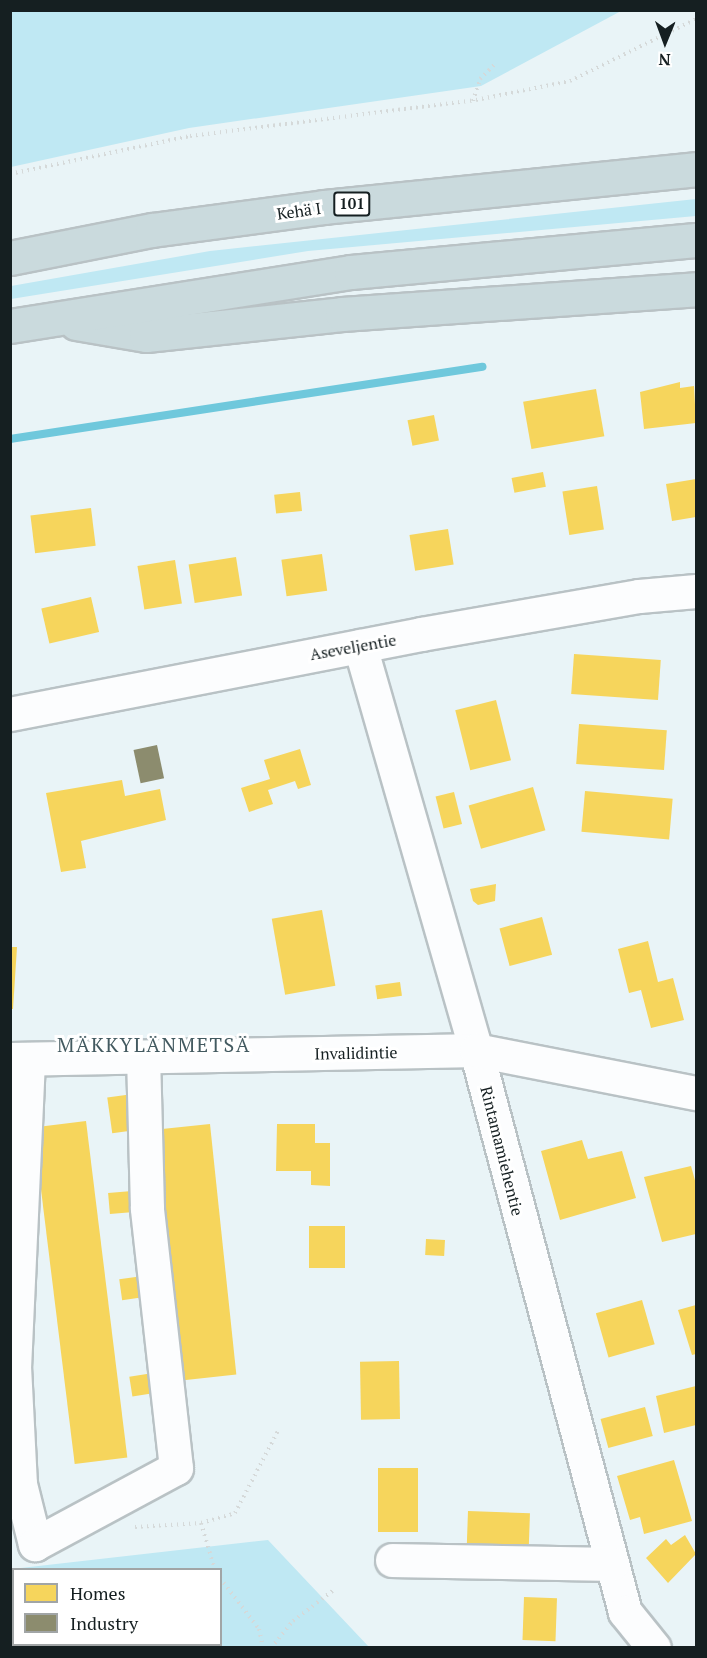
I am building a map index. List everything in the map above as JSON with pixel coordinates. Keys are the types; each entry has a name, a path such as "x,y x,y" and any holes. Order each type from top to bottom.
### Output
{"highway":[{"name":"Kehä I","path":"10,258 152,230 324,207 696,169"},
{"path":"10,326 351,272 696,240"},
{"path":"51,318 146,335 342,314 696,290"}],"street":[{"name":"Aseveljentie","path":"10,714 360,646 639,596 696,591"},
{"name":"Rintamamiehentie","path":"360,646 476,1050 628,1622 654,1647"},
{"name":"Invalidintie","path":"19,1060 476,1050 696,1092"},
{"path":"19,1060 14,1366 20,1484 34,1544 176,1468 147,1208 143,1057"},
{"path":"392,1560 612,1564"}],"path":[{"path":"10,174 190,135 473,101 570,81 696,19"},
{"path":"473,101 480,79 495,64"},
{"path":"125,1530 144,1524 201,1523 235,1513 279,1429"},
{"path":"201,1523 215,1568"},
{"path":"222,1581 258,1629 263,1647"},
{"path":"271,1647 335,1589"}],"shaded area":[{"path":"11,10 621,11 481,86 189,128 11,167"},
{"path":"696,199 696,216 308,251 11,299 11,286 210,251"},
{"path":"268,1540 369,1647 11,1647 12,1569 12,1646 222,1646 222,1568 21,1568"}],"building: Homes":[{"path":"680,382 680,388 694,386 696,423 644,429 640,392"},
{"path":"596,389 604,436 531,449 523,402"},
{"path":"434,415 439,441 412,446 407,420"},
{"path":"543,472 546,487 514,493 512,478"},
{"path":"696,479 696,517 672,521 666,484"},
{"path":"597,486 604,529 569,535 562,491"},
{"path":"300,492 302,511 276,514 274,495"},
{"path":"91,508 96,546 35,553 30,515"},
{"path":"448,529 454,565 415,571 409,535"},
{"path":"322,554 327,591 287,596 281,560"},
{"path":"236,557 242,596 195,603 189,565"},
{"path":"175,560 182,603 144,609 137,566"},
{"path":"91,597 99,632 49,644 41,608"},
{"path":"574,654 661,660 658,700 571,694"},
{"path":"496,700 511,760 470,770 455,710"},
{"path":"579,724 667,730 664,770 576,764"},
{"path":"300,749 311,785 298,789 295,781 268,790 273,804 249,812 241,788 270,779 264,760"},
{"path":"122,780 125,796 160,789 166,820 81,841 86,868 61,872 46,793"},
{"path":"533,787 545,830 481,849 469,805"},
{"path":"585,791 673,799 669,840 581,832"},
{"path":"454,792 462,824 444,829 436,797"},
{"path":"496,884 495,901 478,905 473,901 470,889"},
{"path":"322,910 335,986 285,995 272,919"},
{"path":"542,917 552,955 510,966 499,928"},
{"path":"648,941 658,982 673,978 684,1020 651,1028 641,990 629,993 618,949"},
{"path":"10,947 17,947 13,1009 10,1009"},
{"path":"400,982 402,996 377,999 375,985"},
{"path":"133,1094 138,1130 112,1133 107,1098"},
{"path":"86,1121 127,1457 75,1464 33,1127"},
{"path":"210,1124 236,1375 184,1380 157,1130"},
{"path":"277,1124 315,1124 315,1143 330,1143 330,1186 311,1185 311,1171 276,1171"},
{"path":"582,1140 588,1159 622,1151 636,1198 560,1220 541,1151"},
{"path":"691,1166 696,1184 696,1234 662,1242 644,1177"},
{"path":"132,1191 134,1212 110,1214 108,1193"},
{"path":"309,1226 345,1226 345,1268 309,1268"},
{"path":"426,1239 445,1240 444,1256 425,1255"},
{"path":"143,1276 146,1297 122,1300 119,1279"},
{"path":"642,1300 655,1344 609,1357 596,1313"},
{"path":"696,1305 696,1354 692,1355 678,1310"},
{"path":"399,1361 400,1419 361,1420 360,1362"},
{"path":"153,1373 156,1393 132,1397 129,1377"},
{"path":"696,1386 696,1425 664,1433 656,1396"},
{"path":"645,1407 653,1436 608,1448 601,1419"},
{"path":"674,1460 692,1521 644,1534 640,1517 630,1520 617,1476"},
{"path":"378,1468 418,1468 418,1532 378,1532"},
{"path":"468,1511 530,1513 529,1549 467,1547"},
{"path":"685,1535 696,1554 668,1583 646,1558 666,1539 671,1545"},
{"path":"524,1597 557,1598 555,1641 522,1640"}],"building: Industry":[{"path":"157,745 164,778 141,783 134,750"}],"waterway":[{"path":"10,439 483,367"}],"district":[{"name":"MÄKKYLÄNMETSÄ","path":"154,1044"}]}
